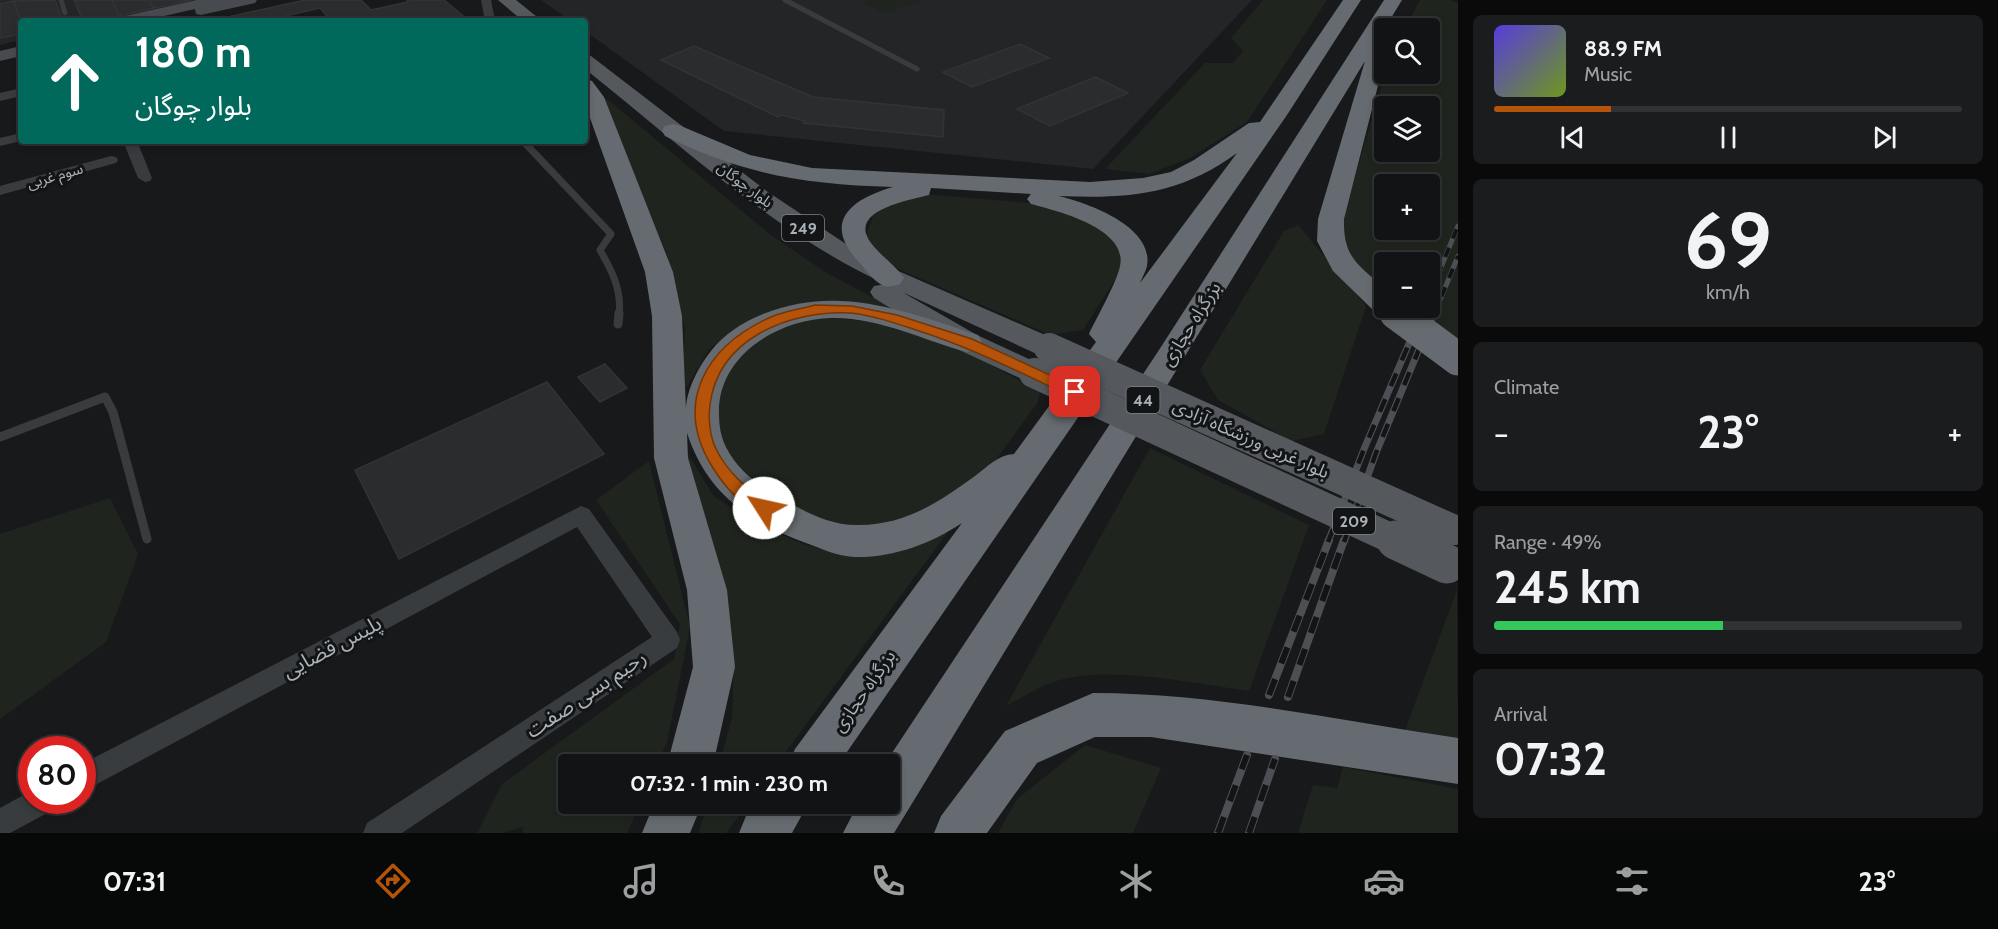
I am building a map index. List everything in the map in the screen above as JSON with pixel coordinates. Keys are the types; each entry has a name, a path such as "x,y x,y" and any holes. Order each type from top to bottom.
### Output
{"highway":[{"name":"بزرگراه حجازی","path":"819,754 1275,115 1352,0"},
{"name":"بزرگراه حجازی","path":"900,781 1176,348 1389,6"},
{"path":"1374,294 1343,265 1330,242 1331,219 1389,6"},
{"path":"588,90 593,97 659,272 667,316 671,458 707,590 714,667 693,754"},
{"path":"673,130 711,149 765,167 830,177 1086,188 1148,185 1187,173 1208,163 1275,115"},
{"path":"890,278 854,237 854,224 861,214 883,197 909,190 986,191 1039,199 1072,207 1110,226 1123,237 1135,255 1134,265 1101,341 1107,351"},
{"path":"967,342 893,318 852,309 815,309 777,319 746,336 720,358 705,389 702,406 701,415 708,448 739,490 791,524 841,540 870,540 901,536 935,520 968,500 1037,447"},
{"path":"1403,318 1458,359"},
{"path":"958,833 1021,747 1094,715 1151,715 1458,761"},
{"path":"666,833 674,814"},
{"path":"763,833 777,814"},
{"path":"867,833 879,814"}],"main road":[{"path":"135,18 218,0"},
{"path":"169,18 250,0"},
{"path":"486,0 510,18"},
{"path":"506,0 530,18"},
{"path":"0,47 18,44"},
{"path":"0,56 18,52"},
{"name":"بلوار چوگان","path":"588,62 804,229 855,261 1041,361"},
{"name":"بلوار چوگان","path":"588,78 810,248 967,342 1041,361"},
{"name":"249","path":"1041,361 1269,465"},
{"name":"بلوار غربی ورزشگاه آزادی","path":"1269,465 1456,531"},
{"name":"209","path":"1269,465 1452,566"}],"street":[{"path":"486,0 489,18"},
{"path":"0,97 18,93"},
{"path":"0,142 18,137"},
{"path":"131,144 145,178"},
{"name":"سوم غربی","path":"0,191 111,160"},
{"name":"پلیس قضایی","path":"96,772 581,515"},
{"name":"رحیم بسی صفت","path":"377,833 668,640 581,515"},
{"path":"0,823 18,813"}],"lane":[{"path":"61,0 65,13"},
{"path":"785,0 917,69"},
{"path":"526,144 611,234 600,250 612,272 621,298 618,324"},
{"path":"0,437 105,397 113,412 147,539"}],"shaded area":[{"path":"0,0 206,0 123,18 18,18 18,41 0,45"},
{"path":"541,0 1252,0 1093,169 724,131 588,33 588,18 567,18"},
{"path":"870,0 925,0 884,13 862,3"},
{"path":"1263,0 1327,0 1247,122 1190,158 1149,174 1105,169 1205,63 1233,63 1243,51 1231,38"},
{"path":"1420,0 1450,0 1458,3 1458,352 1416,318 1440,318 1440,252 1374,252 1374,282 1352,259 1340,228 1374,112 1374,162 1440,162 1440,96 1379,96 1382,84 1440,84 1440,18 1410,18"},
{"path":"606,98 771,235 825,272 891,307 887,309 833,301 793,305 740,326 709,349 688,385 682,389 685,328 666,252 616,135"},
{"path":"923,194 1040,204 1113,232 1125,264 1083,330 1051,335 898,269 875,253 866,236 873,216 896,199"},
{"path":"1298,225 1366,306 1324,434 1291,441 1218,400 1200,370 1284,231"},
{"path":"811,318 884,324 938,339 966,351 1040,392 1038,402 984,476 944,508 895,523 846,526 786,511 728,458 720,436 718,411 720,388 730,367 743,353 766,336 787,325"},
{"path":"1150,448 1309,525 1249,691 1149,677 1096,675 1072,677 1051,683 1006,706"},
{"path":"685,449 713,495 749,521 803,544 831,552 950,529 784,754 722,754 732,718 734,657"},
{"path":"649,461 690,627 667,742 662,754 558,754 558,814 636,814 627,833 522,833 524,827 502,833 477,833 502,784 674,659 680,624 596,500"},
{"path":"110,498 138,554 106,642 0,719 0,534"},
{"path":"1457,590 1458,742 1404,733"},
{"path":"1085,745 1161,768 1133,833 998,833 1017,799"},
{"path":"1343,767 1458,789 1458,833 1298,833 1313,785 1337,788"},
{"path":"705,814 740,814 726,833 698,833"}],"building":[{"path":"55,0 62,18 19,18 14,1"},
{"path":"74,0 112,0 119,16 105,18 82,18"},
{"path":"112,0 149,0 154,8 119,16"},
{"path":"149,0 191,0 154,8"},
{"path":"305,0 361,0 371,10 408,2 407,0 444,0 465,18 328,18 320,8 277,18 224,18"},
{"path":"14,1 19,18 18,35 0,38 0,4"},
{"path":"1020,44 1049,58 972,87 943,72"},
{"path":"694,46 813,97 944,110 943,137 804,123 805,121 782,115 778,117 661,60"},
{"path":"1095,77 1128,93 1050,126 1017,109"},
{"path":"605,364 627,388 600,402 578,377"},
{"path":"547,382 604,454 399,559 355,470"}],"railway":[{"path":"1440,270 1458,226"},
{"path":"1440,300 1458,256"},
{"path":"1328,542 1364,449 1420,318"},
{"path":"1344,542 1376,453 1432,318"},
{"path":"1269,695 1329,540"},
{"path":"1288,697 1344,540"},
{"path":"1218,833 1247,755"},
{"path":"1249,833 1275,759"}],"route":[{"path":"764,508 739,490 722,470 708,448 701,415 705,389 720,358 746,336 777,319 815,309 852,309 893,318 967,342 1075,392"}]}
